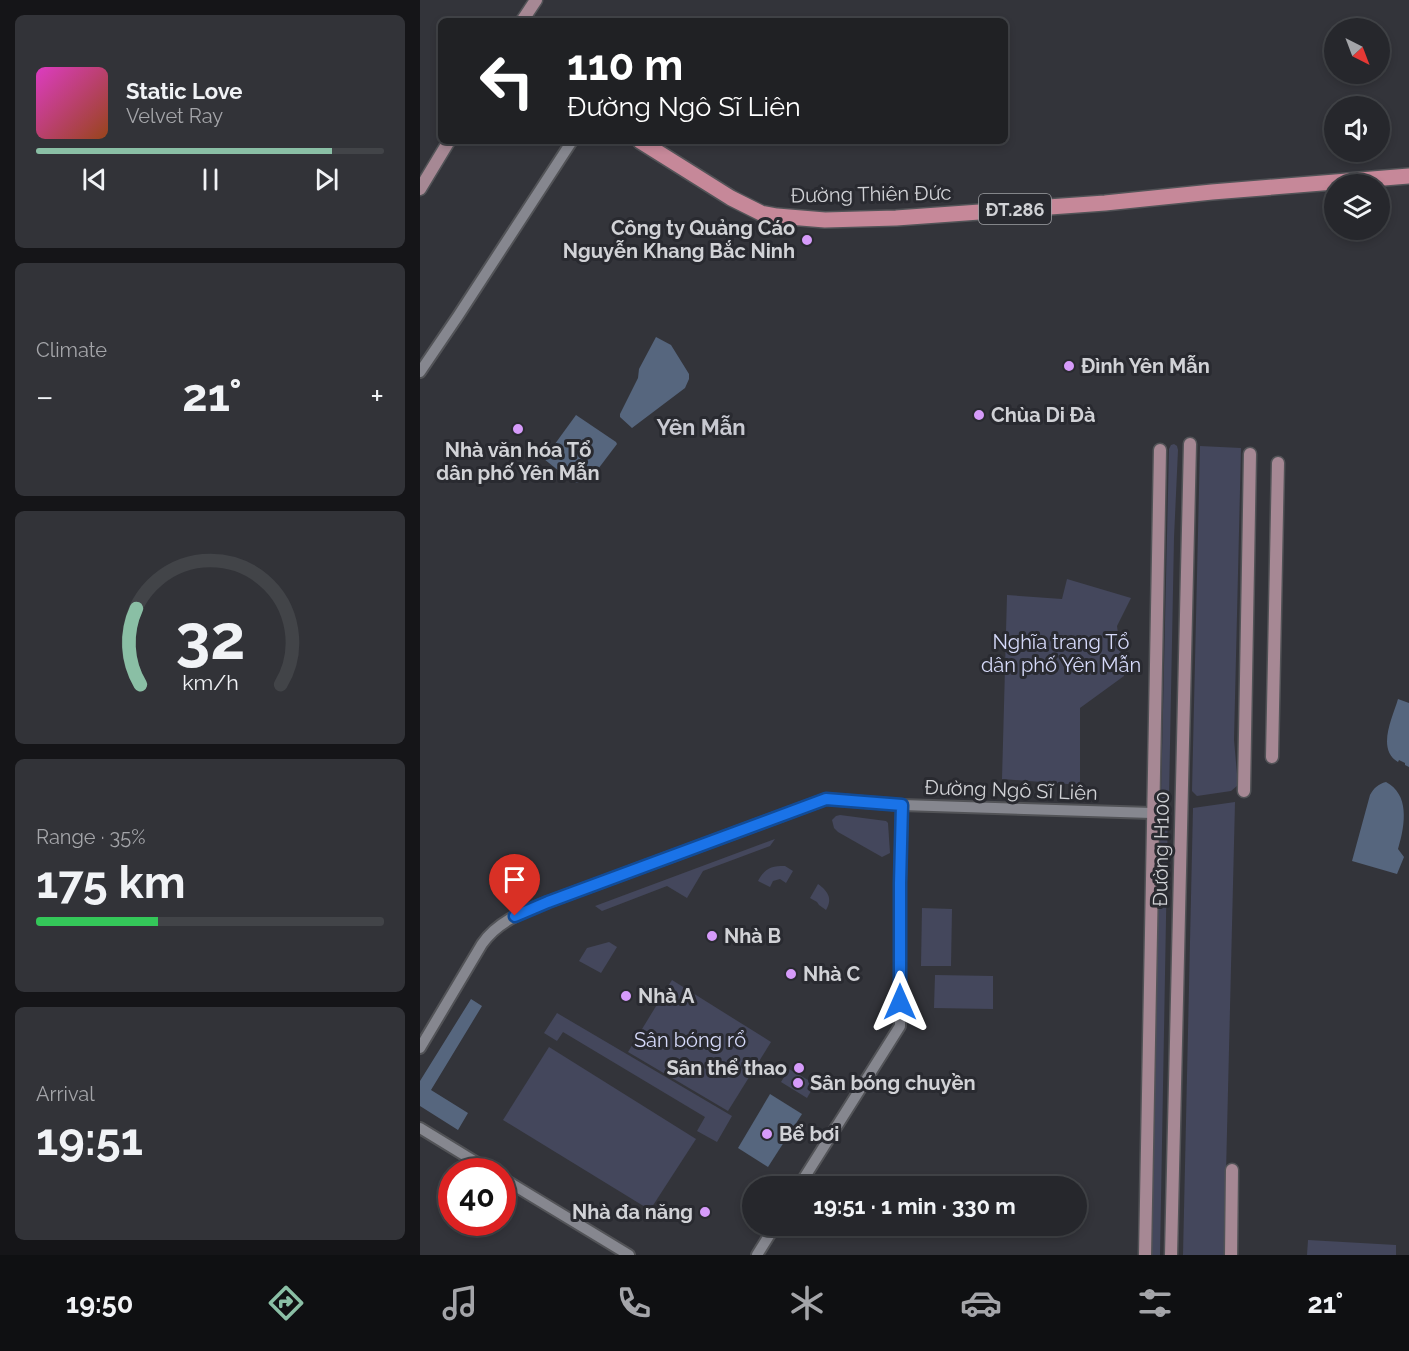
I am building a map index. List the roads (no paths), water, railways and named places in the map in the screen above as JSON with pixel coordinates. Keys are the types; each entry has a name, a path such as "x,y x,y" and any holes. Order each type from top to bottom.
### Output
{"main road":[{"path":"524,18 536,0"},
{"path":"420,189 447,144"},
{"name":"Đường Thiên Đức","path":"645,144 731,198 761,213 825,220 896,218 1105,203 1212,192 1409,177"},
{"name":"Đường H100","path":"1171,1255 1190,444"},
{"name":"Đường H100","path":"1145,1255 1160,450"},
{"path":"1244,791 1250,454"},
{"path":"1272,757 1278,463"},
{"path":"1231,1255 1232,1170"}],"street":[{"path":"420,372 570,144"},
{"name":"Đường Ngô Sĩ Liên","path":"420,1048 487,938 515,916 826,799 902,805 1152,813"},
{"path":"805,1176 900,1026 902,805"},
{"path":"420,1128 469,1158"},
{"path":"516,1186 629,1255"},
{"path":"757,1255 769,1236"}],"place":[{"name":"Công ty Quảng Cáo Nguyễn Khang Bắc Ninh","path":"807,240"},
{"name":"Đình Yên Mẫn","path":"1069,366"},
{"name":"Chùa Di Đà","path":"979,415"},
{"name":"Nhà văn hóa Tổ dân phố Yên Mẫn","path":"518,429"},
{"name":"Nhà B","path":"712,936"},
{"name":"Nhà C","path":"791,974"},
{"name":"Nhà A","path":"626,996"},
{"name":"Sân thể thao","path":"799,1068"},
{"name":"Sân bóng chuyền","path":"798,1083"},
{"name":"Bể bơi","path":"767,1134"},
{"name":"Nhà đa năng","path":"705,1212"}],"district":[{"name":"Yên Mẫn","path":"701,427"}],"park label":[{"name":"Nghĩa trang Tổ dân phố Yên Mẫn","path":"1061,654"},
{"name":"Sân bóng rổ","path":"690,1040"}]}
